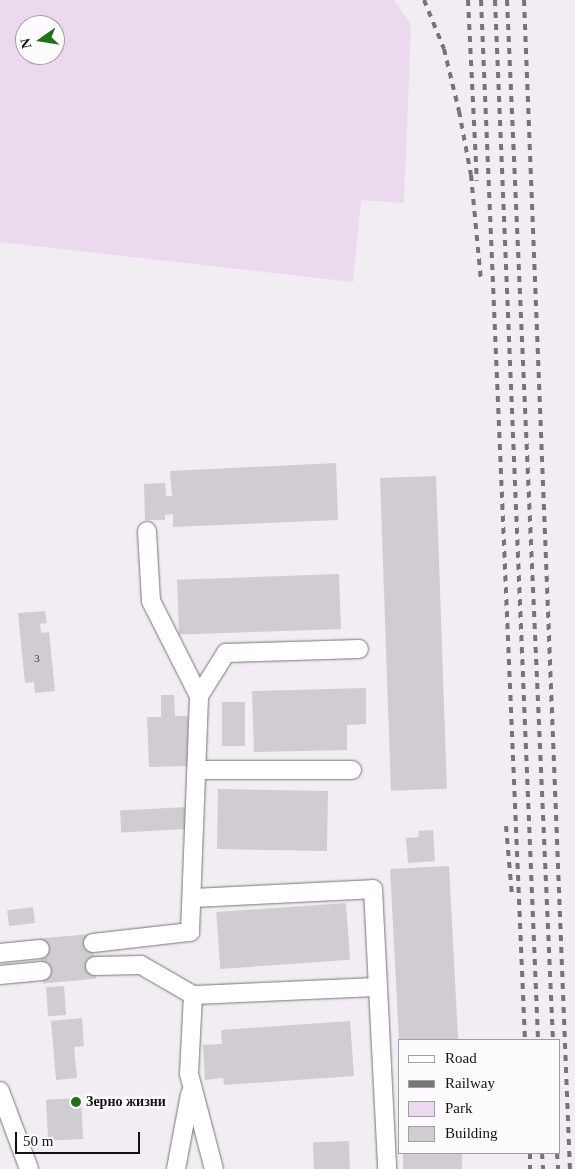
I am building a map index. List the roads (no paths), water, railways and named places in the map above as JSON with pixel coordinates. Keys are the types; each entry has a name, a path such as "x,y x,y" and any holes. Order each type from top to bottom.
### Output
{"lane":[{"path":"147,531 151,601 200,696"},
{"path":"92,943 190,932 200,696 226,653 359,649"},
{"path":"197,770 352,770"},
{"path":"192,898 373,889 387,1169"},
{"path":"0,953 40,948"},
{"path":"95,966 141,965 193,995 378,987"},
{"path":"0,975 42,970"},
{"path":"193,995 189,1074 191,1091 214,1169"},
{"path":"0,1091 28,1169"},
{"path":"176,1169 191,1091"}],"tunnel":[{"path":"40,949 93,943"},
{"path":"42,971 95,966"}],"railway":[{"path":"424,0 444,49 459,111 471,175 481,281"},
{"path":"468,0 477,181"},
{"path":"481,0 525,1039"},
{"path":"495,0 538,1039"},
{"path":"507,0 553,1039"},
{"path":"524,0 570,1169"},
{"path":"506,826 512,896"},
{"path":"530,1154 530,1169"},
{"path":"542,1154 543,1169"},
{"path":"557,1154 558,1169"}],"place":[{"name":"Зерно жизни","path":"76,1102"}]}
